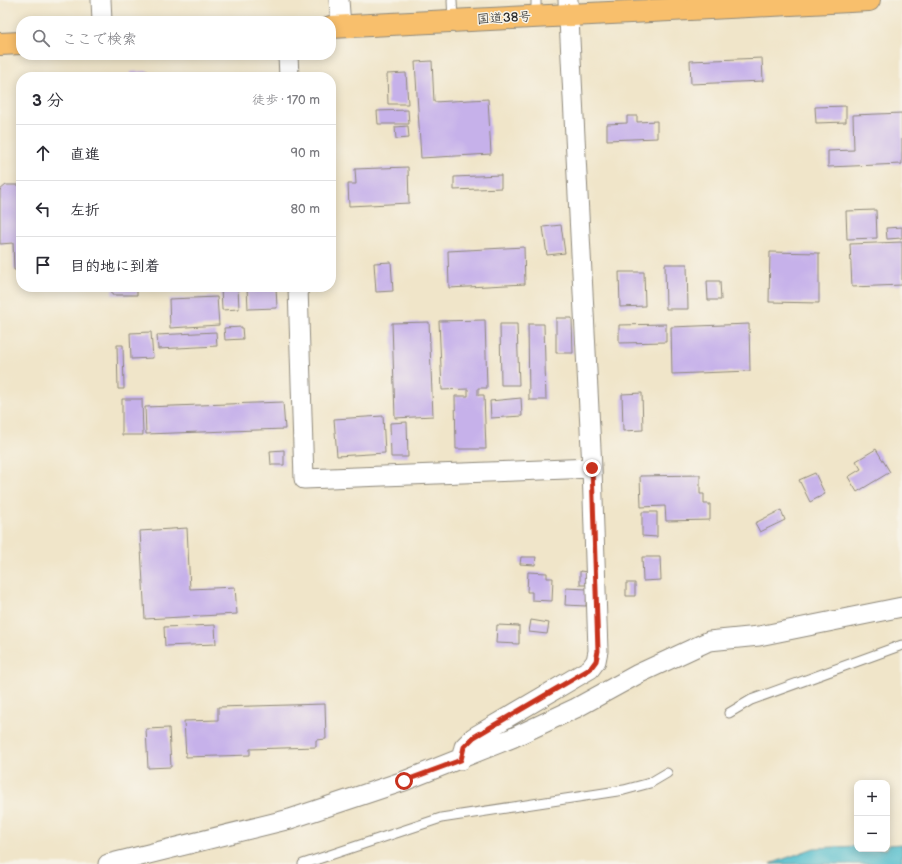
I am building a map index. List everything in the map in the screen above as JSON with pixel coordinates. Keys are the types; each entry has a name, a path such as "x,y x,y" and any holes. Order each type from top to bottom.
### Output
{"highway":[{"name":"国道38号","path":"336,27 453,21 536,8 869,0"},
{"path":"0,44 16,42"}],"street":[{"path":"101,0 102,16"},
{"path":"336,27 339,0"},
{"path":"461,760 464,747 474,737 590,669 596,661 598,624 592,468 569,7"},
{"path":"288,60 289,72"},
{"path":"298,292 304,479 592,468"},
{"path":"108,864 290,819 370,793 461,760 576,708 638,674 710,641 759,636 902,607"}],"lane":[{"path":"452,0 453,21"},
{"path":"729,713 750,700 902,645"},
{"path":"303,864 441,818 624,790 650,783 667,773"}],"water":[{"path":"902,844 902,864 770,864 814,848 854,846 854,852 890,852 890,845"}],"building":[{"path":"762,58 763,81 691,84 690,61"},
{"path":"432,61 434,102 488,99 491,154 421,158 415,62"},
{"path":"406,73 408,104 388,104 387,74"},
{"path":"846,106 846,122 816,123 815,107"},
{"path":"408,110 409,124 378,124 377,111"},
{"path":"902,113 902,164 828,167 828,151 854,150 853,115"},
{"path":"627,116 637,116 637,122 657,121 657,138 607,140 607,124 627,123"},
{"path":"408,126 409,138 396,139 395,127"},
{"path":"408,167 409,203 349,206 348,184 356,184 355,169"},
{"path":"501,175 501,188 454,190 454,177"},
{"path":"6,185 16,185 16,270 14,270 13,243 0,244 0,190"},
{"path":"876,210 877,238 847,239 846,211"},
{"path":"561,225 565,253 547,255 543,227"},
{"path":"902,227 902,238 887,239 886,228"},
{"path":"902,242 902,285 852,287 850,244"},
{"path":"524,247 525,284 449,288 448,251"},
{"path":"770,252 819,253 819,303 769,302"},
{"path":"391,262 393,291 376,292 374,263"},
{"path":"665,264 687,264 688,309 666,309"},
{"path":"619,272 644,272 645,306 620,307"},
{"path":"707,281 720,281 721,300 708,300"},
{"path":"112,292 137,292 137,295 112,295"},
{"path":"221,292 238,292 239,309 222,310"},
{"path":"247,292 276,292 277,308 248,309"},
{"path":"217,297 219,325 170,328 169,299"},
{"path":"556,318 572,318 573,353 556,353"},
{"path":"485,320 487,388 478,388 478,395 484,395 486,449 456,449 455,396 468,396 468,389 442,390 439,321"},
{"path":"429,322 433,416 395,418 392,323"},
{"path":"500,324 517,324 519,385 501,385"},
{"path":"528,324 544,324 546,400 529,400"},
{"path":"666,324 666,342 619,343 619,325"},
{"path":"749,324 750,371 672,374 671,327"},
{"path":"242,327 243,339 225,340 224,328"},
{"path":"151,332 153,358 131,359 130,333"},
{"path":"216,332 217,346 158,349 157,335"},
{"path":"117,345 123,345 124,389 118,389"},
{"path":"642,393 643,430 623,431 622,394"},
{"path":"521,398 522,416 491,418 490,401"},
{"path":"122,399 142,399 143,435 122,435"},
{"path":"283,402 285,429 146,434 145,407"},
{"path":"383,416 385,453 337,456 334,419"},
{"path":"407,422 408,457 391,457 390,423"},
{"path":"876,449 890,472 857,492 848,477 861,469 856,461"},
{"path":"284,450 284,465 271,465 270,451"},
{"path":"815,473 825,494 810,502 799,480"},
{"path":"700,475 700,494 704,494 704,504 710,504 710,520 666,521 665,506 641,507 640,476"},
{"path":"781,510 785,520 760,532 755,523"},
{"path":"642,512 657,512 657,537 642,536"},
{"path":"187,528 190,589 235,587 237,614 145,619 140,531"},
{"path":"521,557 536,557 535,565 520,564"},
{"path":"642,557 660,557 661,580 643,581"},
{"path":"580,571 587,572 586,585 580,585"},
{"path":"528,572 547,573 547,578 553,578 552,601 532,600 532,592 527,592"},
{"path":"626,583 635,583 635,596 626,596"},
{"path":"566,588 587,589 586,606 565,605"},
{"path":"531,620 549,623 547,634 529,632"},
{"path":"215,625 216,644 165,646 164,627"},
{"path":"497,625 519,626 519,644 496,643"},
{"path":"325,704 326,739 316,740 316,747 250,749 250,755 186,757 184,721 218,720 218,707"},
{"path":"169,728 171,767 148,768 146,729"}],"route":[{"path":"404,781 461,760 464,747 474,737 590,669 596,661 598,651 598,624 592,468"}]}
